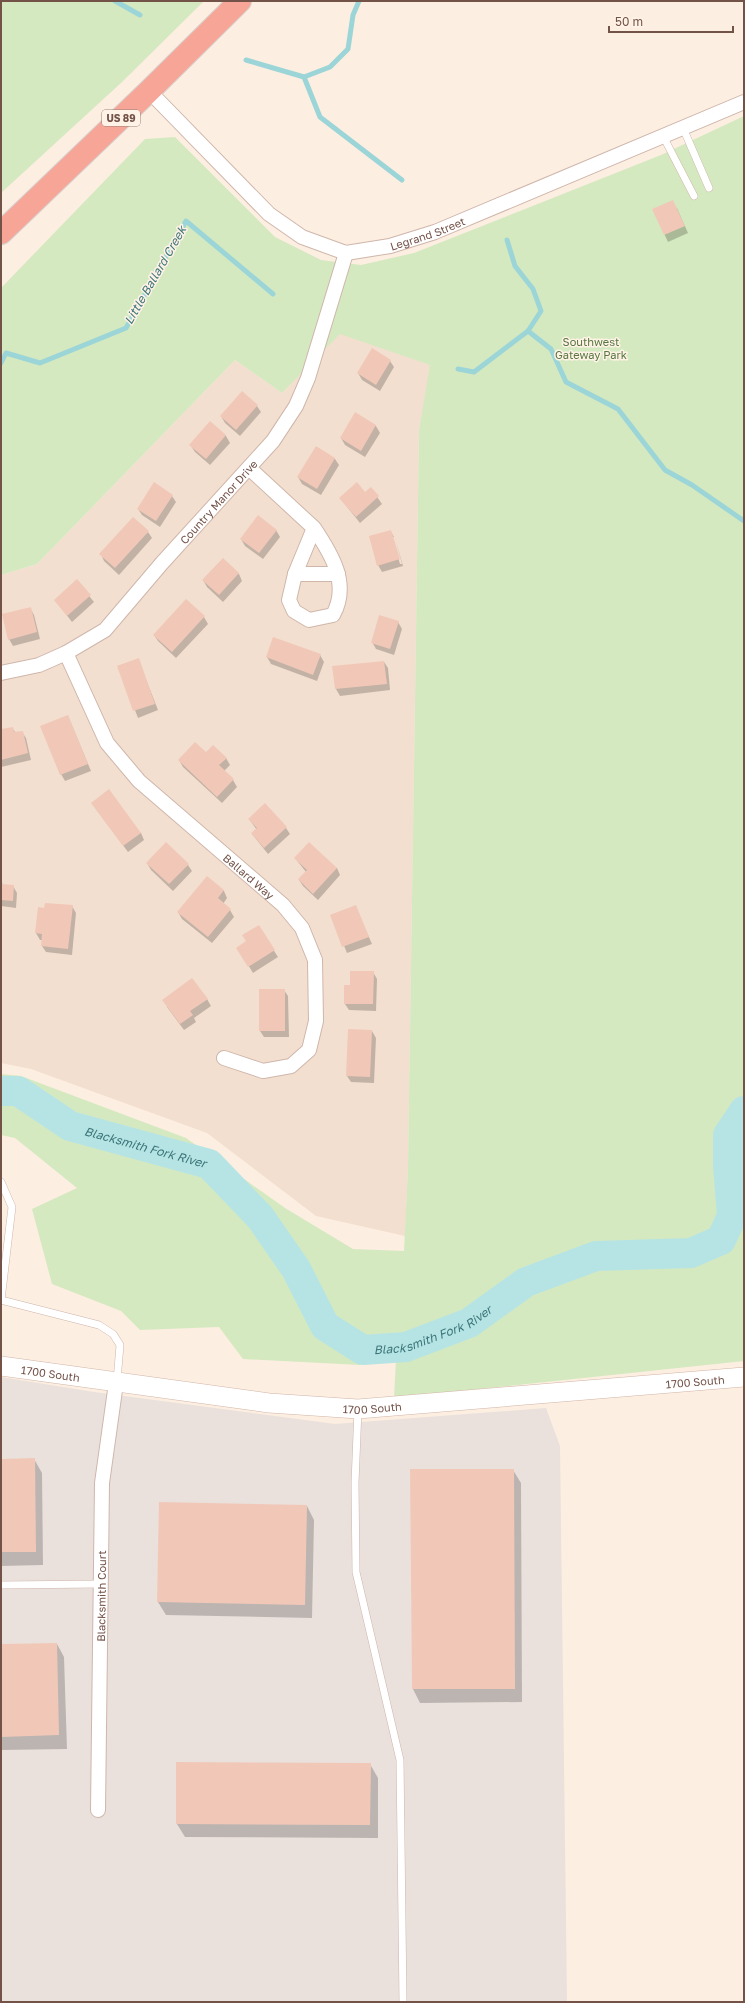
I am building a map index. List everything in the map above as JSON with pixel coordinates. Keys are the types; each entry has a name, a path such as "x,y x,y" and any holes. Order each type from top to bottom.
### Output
{"highway":[{"name":"US 89","path":"1,233 240,1"}],"street":[{"name":"Legrand Street","path":"149,91 269,214 302,237 346,253 390,246 435,232 744,102"},
{"name":"Country Manor Drive","path":"1,673 38,666 66,653 105,630 162,563 274,441 296,406 308,378 346,253"},
{"path":"249,468 314,528 330,552 338,574 340,602 333,615 309,620 294,611 289,600 295,574 314,528"},
{"path":"295,574 338,574"},
{"name":"Ballard Way","path":"66,653 107,743 134,775 283,905 302,928 315,960 316,1021 309,1050 291,1066 263,1070 224,1058"},
{"name":"1700 South","path":"1,1366 268,1403 358,1409 744,1377"},
{"name":"Blacksmith Court","path":"98,1810 102,1483 116,1383"}],"lane":[{"path":"683,128 710,188"},
{"path":"663,136 694,196"},
{"path":"1,1182 12,1207 1,1300 99,1325 113,1334 120,1345 116,1383"},
{"path":"358,1409 355,1483 356,1572 400,1760 404,2002"},
{"path":"1,1585 101,1584"}],"shaded area":[{"path":"340,333 431,365 419,430 408,1166 405,1236 316,1216 207,1133 31,1069 1,1063 1,575 37,564 235,360 282,393"},
{"path":"1,1377 94,1392 335,1424 546,1408 560,1446 567,2002 1,2002"}],"green space":[{"path":"1,1 204,1 122,82 1,193"},
{"name":"Southwest Gateway Park","path":"744,116 744,1361 394,1398 397,1341 360,1365 243,1359 219,1327 140,1330 121,1311 52,1284 32,1209 77,1188 15,1138 1,1135 1,1074 21,1076 186,1138 285,1208 353,1249 404,1251 408,1166 419,430 430,365 340,334 282,393 235,360 37,564 1,575 1,288 145,139 175,137 275,237 321,260 361,265 414,253 661,155"}],"building":[{"path":"673,200 685,226 664,235 652,209"},
{"path":"372,348 391,360 376,385 357,373"},
{"path":"242,391 258,405 236,430 220,416"},
{"path":"355,412 376,425 361,451 340,438"},
{"path":"210,421 226,435 206,459 189,445"},
{"path":"316,446 335,458 317,489 297,477"},
{"path":"154,482 173,495 156,521 137,509"},
{"path":"357,482 365,492 371,487 379,496 356,517 339,498"},
{"path":"258,515 277,530 259,553 240,539"},
{"path":"133,517 149,531 115,568 99,554"},
{"path":"391,530 400,559 377,566 369,536"},
{"path":"223,558 239,573 219,595 202,580"},
{"path":"77,579 91,595 67,616 54,600"},
{"path":"186,599 205,616 172,652 153,635"},
{"path":"31,607 37,632 8,640 2,614"},
{"path":"379,615 399,621 390,649 371,643"},
{"path":"273,637 321,654 313,675 266,657"},
{"path":"139,658 155,704 133,711 117,666"},
{"path":"384,661 387,684 335,689 332,666"},
{"path":"68,715 88,764 60,775 40,726"},
{"path":"13,727 14,732 23,731 28,753 1,760 1,729"},
{"path":"195,742 206,752 213,745 227,758 219,765 234,779 217,797 178,760"},
{"path":"109,789 141,833 123,846 91,803"},
{"path":"265,803 287,827 264,848 251,833 257,828 248,819"},
{"path":"166,842 189,864 169,884 146,863"},
{"path":"309,842 337,868 313,894 298,879 307,870 294,858"},
{"path":"207,876 224,890 218,898 231,909 208,937 177,912"},
{"path":"1,884 14,885 13,901 1,900"},
{"path":"45,903 73,905 68,949 41,946 42,934 35,933 38,907 44,908"},
{"path":"356,905 369,937 342,947 330,915"},
{"path":"259,925 275,950 248,967 236,948 246,941 242,935"},
{"path":"350,971 374,971 373,1004 344,1004 344,985 350,985"},
{"path":"192,978 208,999 190,1011 193,1015 180,1024 162,1000"},
{"path":"259,989 285,989 285,1031 259,1031"},
{"path":"348,1029 372,1030 370,1077 346,1076"},
{"path":"35,1458 36,1552 1,1552 1,1459"},
{"path":"410,1469 514,1469 515,1689 412,1689"},
{"path":"159,1502 307,1505 305,1605 157,1602"},
{"path":"57,1643 59,1735 1,1737 1,1644"},
{"path":"176,1762 371,1763 370,1825 176,1824"}],"waterway":[{"path":"115,1 140,15"},
{"path":"246,60 304,77 330,67 348,49 353,15 359,1"},
{"name":"Little Ballard Creek","path":"304,77 320,117 402,180"},
{"name":"Little Ballard Creek","path":"1,363 6,353 40,363 126,328 186,221 273,294"},
{"name":"Little Ballard Creek","path":"507,240 515,266 533,289 541,311 528,331 551,349 566,382 618,409 665,470 692,485 744,521"},
{"name":"Little Ballard Creek","path":"458,369 474,372 528,331"},
{"name":"Blacksmith Fork River","path":"1,1091 18,1091 70,1126 209,1164 260,1217 296,1269 325,1326 363,1350 406,1347 469,1323 526,1282 596,1256 691,1253 721,1240 732,1216 728,1165 728,1135 744,1111"}]}
